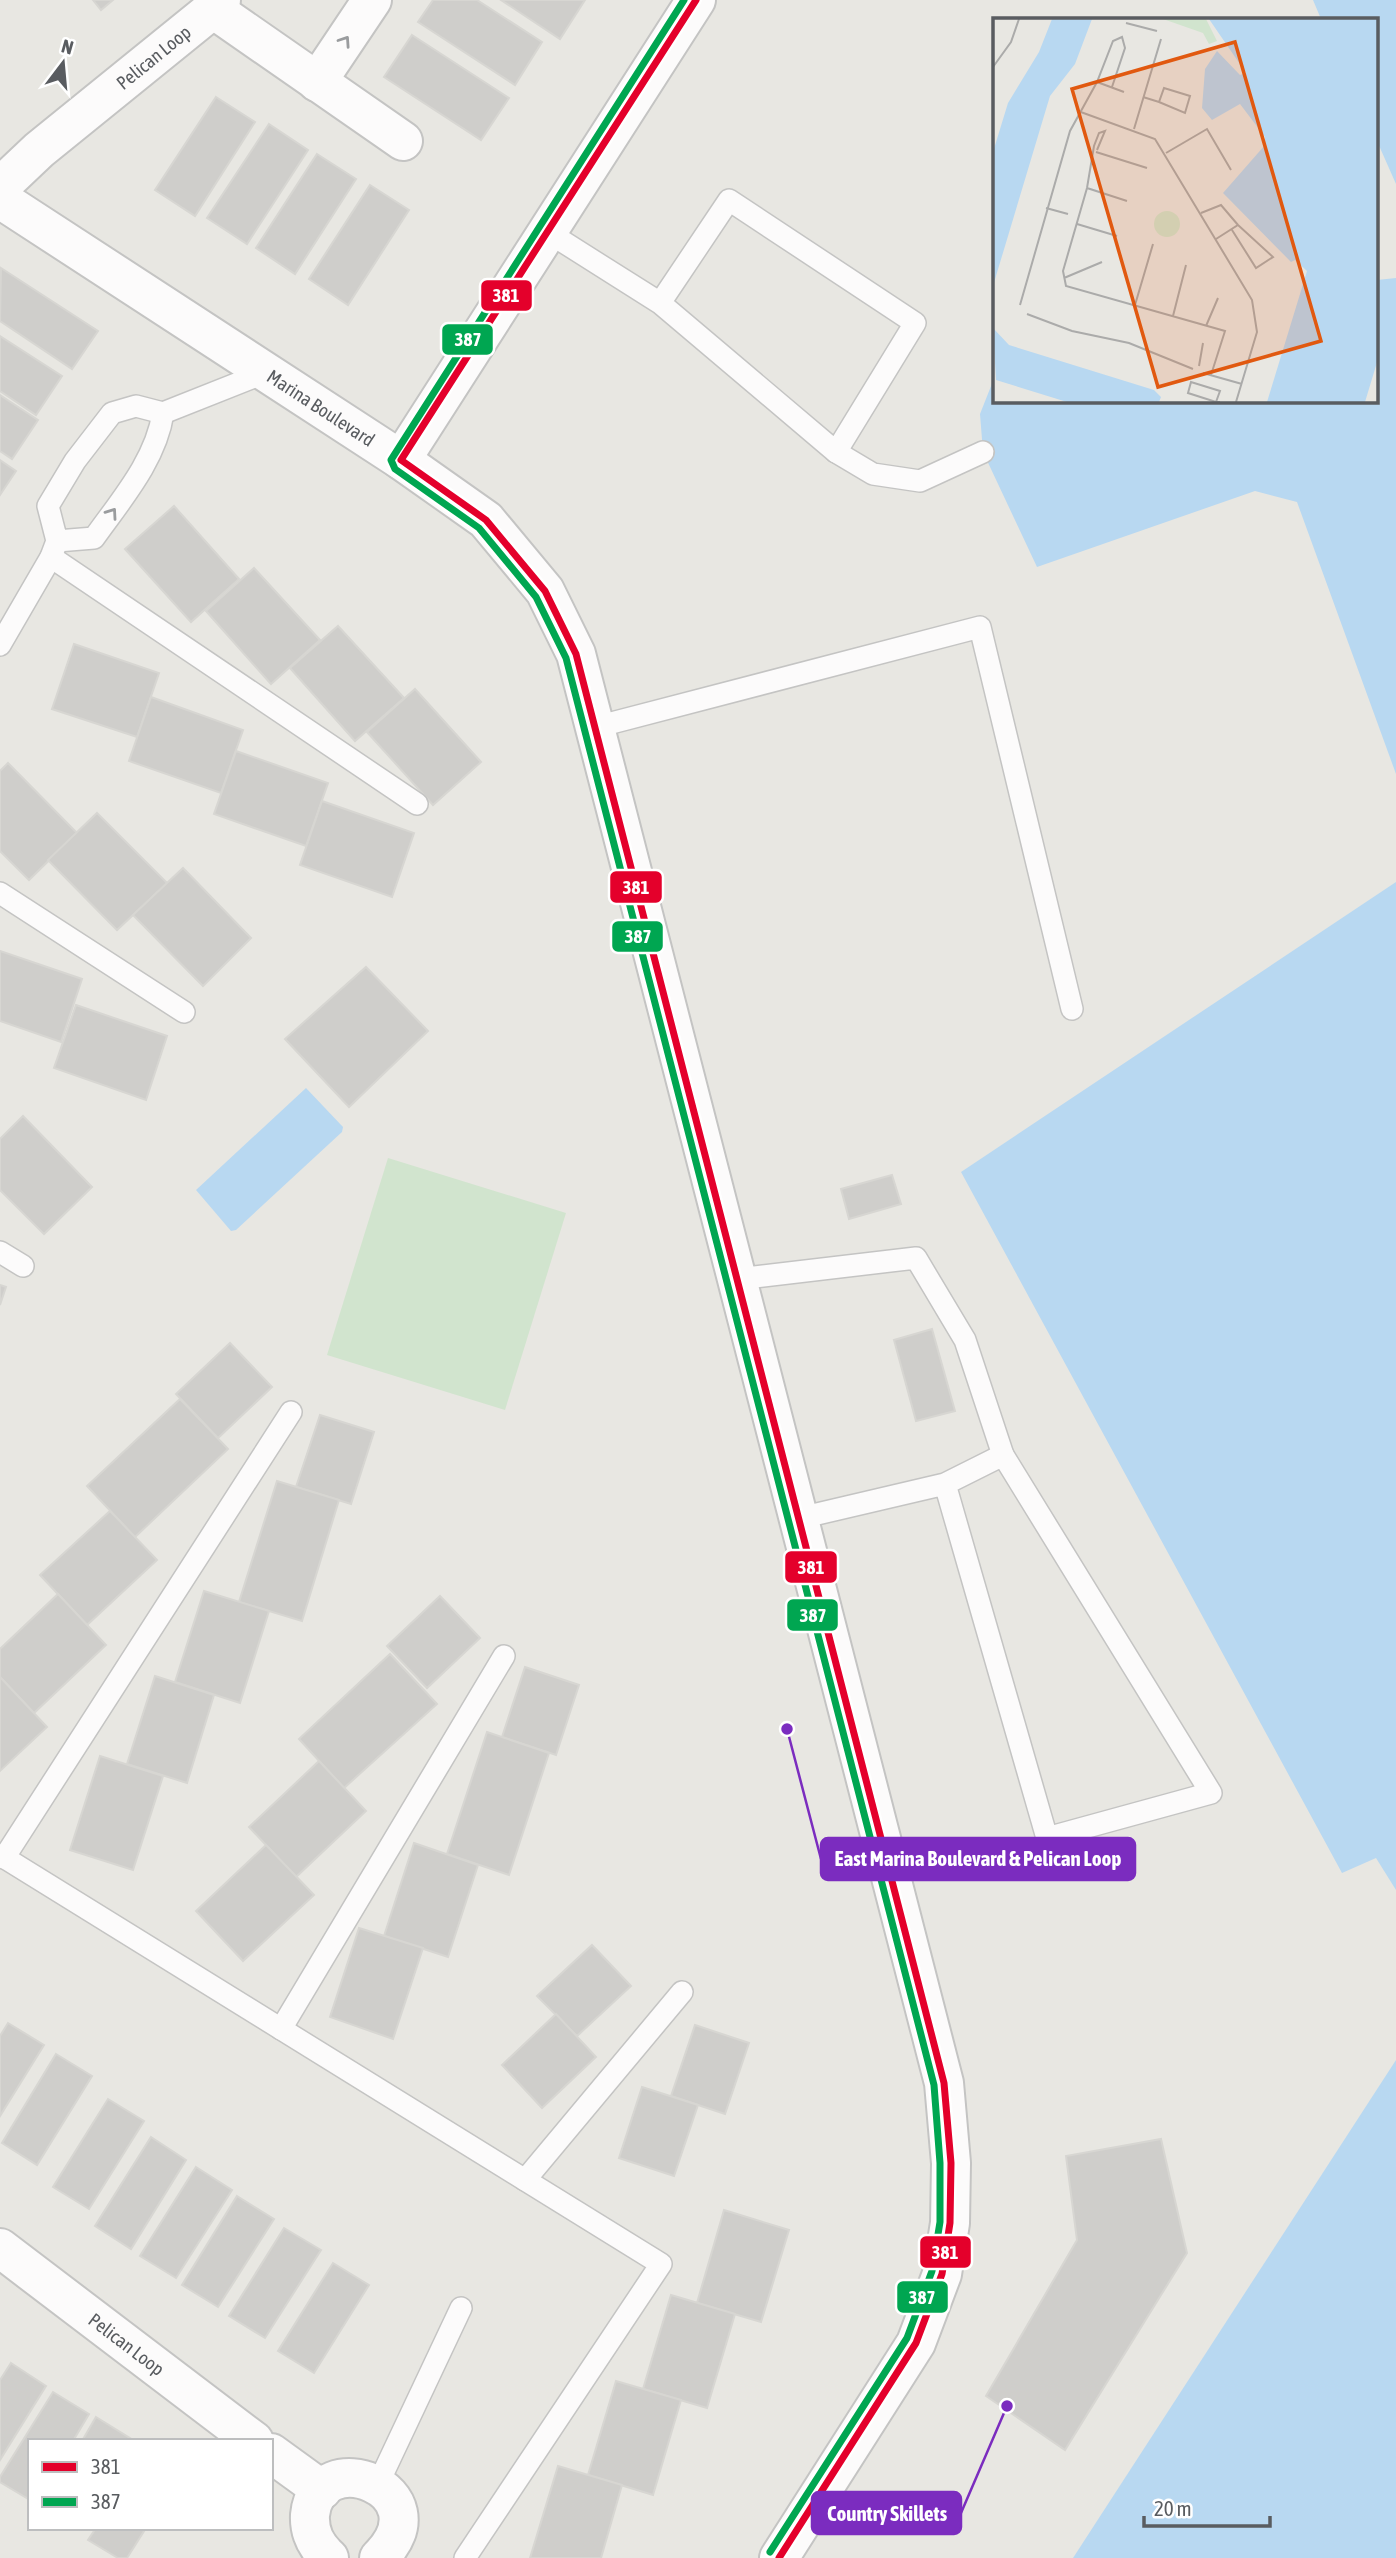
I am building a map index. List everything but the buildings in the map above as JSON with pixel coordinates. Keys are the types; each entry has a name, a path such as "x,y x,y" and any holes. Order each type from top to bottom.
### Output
{"street":[{"path":"317,82 372,0"},
{"path":"401,460 696,0"},
{"name":"Pelican Loop","path":"0,187 39,150 217,5 317,82 403,141"},
{"name":"Marina Boulevard","path":"0,199 401,460 486,520 545,591 576,654 944,2082 951,2163 950,2223 942,2273 916,2343 779,2558"},
{"name":"Pelican Loop","path":"0,2248 251,2439"},
{"path":"273,2454 322,2490"},
{"path":"329,2558 315,2543 309,2527 313,2503 322,2490 338,2480 356,2477 378,2484 392,2498 398,2512 394,2554"}],"lane":[{"path":"660,303 729,200 915,323 836,452"},
{"path":"546,231 660,303 836,452 873,474 920,481 983,452"},
{"path":"0,645 54,549 48,506 75,461 112,414 136,406 163,413 264,373"},
{"path":"54,549 94,538 130,488 159,434 163,413"},
{"path":"54,549 417,804"},
{"path":"596,727 980,627 1072,1009"},
{"path":"0,892 184,1012"},
{"path":"0,1252 23,1266"},
{"path":"738,1279 916,1258 965,1340 1003,1455 1211,1793 1047,1838 944,1484"},
{"path":"292,1412 2,1856 662,2264 465,2558"},
{"path":"800,1518 944,1484 1003,1455"},
{"path":"281,2029 504,1656"},
{"path":"525,2180 682,1992"},
{"path":"378,2484 461,2308"}],"green space":[{"path":"388,1158 566,1213 505,1410 327,1355"}],"water":[{"path":"1313,0 1396,0 1396,184 1378,143 1378,18 1321,18"},
{"path":"1396,278 1396,774 1297,502 1255,491 1037,567 983,452 980,414 993,381 993,402 1378,402 1378,280"},
{"path":"1396,882 1396,1890 1376,1858 1342,1873 961,1172"},
{"path":"306,1088 343,1127 342,1132 236,1230 231,1231 196,1190"},
{"path":"1396,2060 1396,2558 1073,2558"}],"transit line":[{"name":"387","path":"684,0 391,460 395,469 479,528 536,597 566,658 934,2085 940,2163 940,2222 932,2271 907,2338 770,2552"},
{"name":"381","path":"696,0 401,460 486,520 545,591 576,654 944,2083 951,2163 950,2223 942,2274 916,2343 779,2558"}],"place":[{"name":"East Marina Boulevard & Pelican Loop","path":"787,1729"},
{"name":"Country Skillets","path":"1007,2406"}]}
